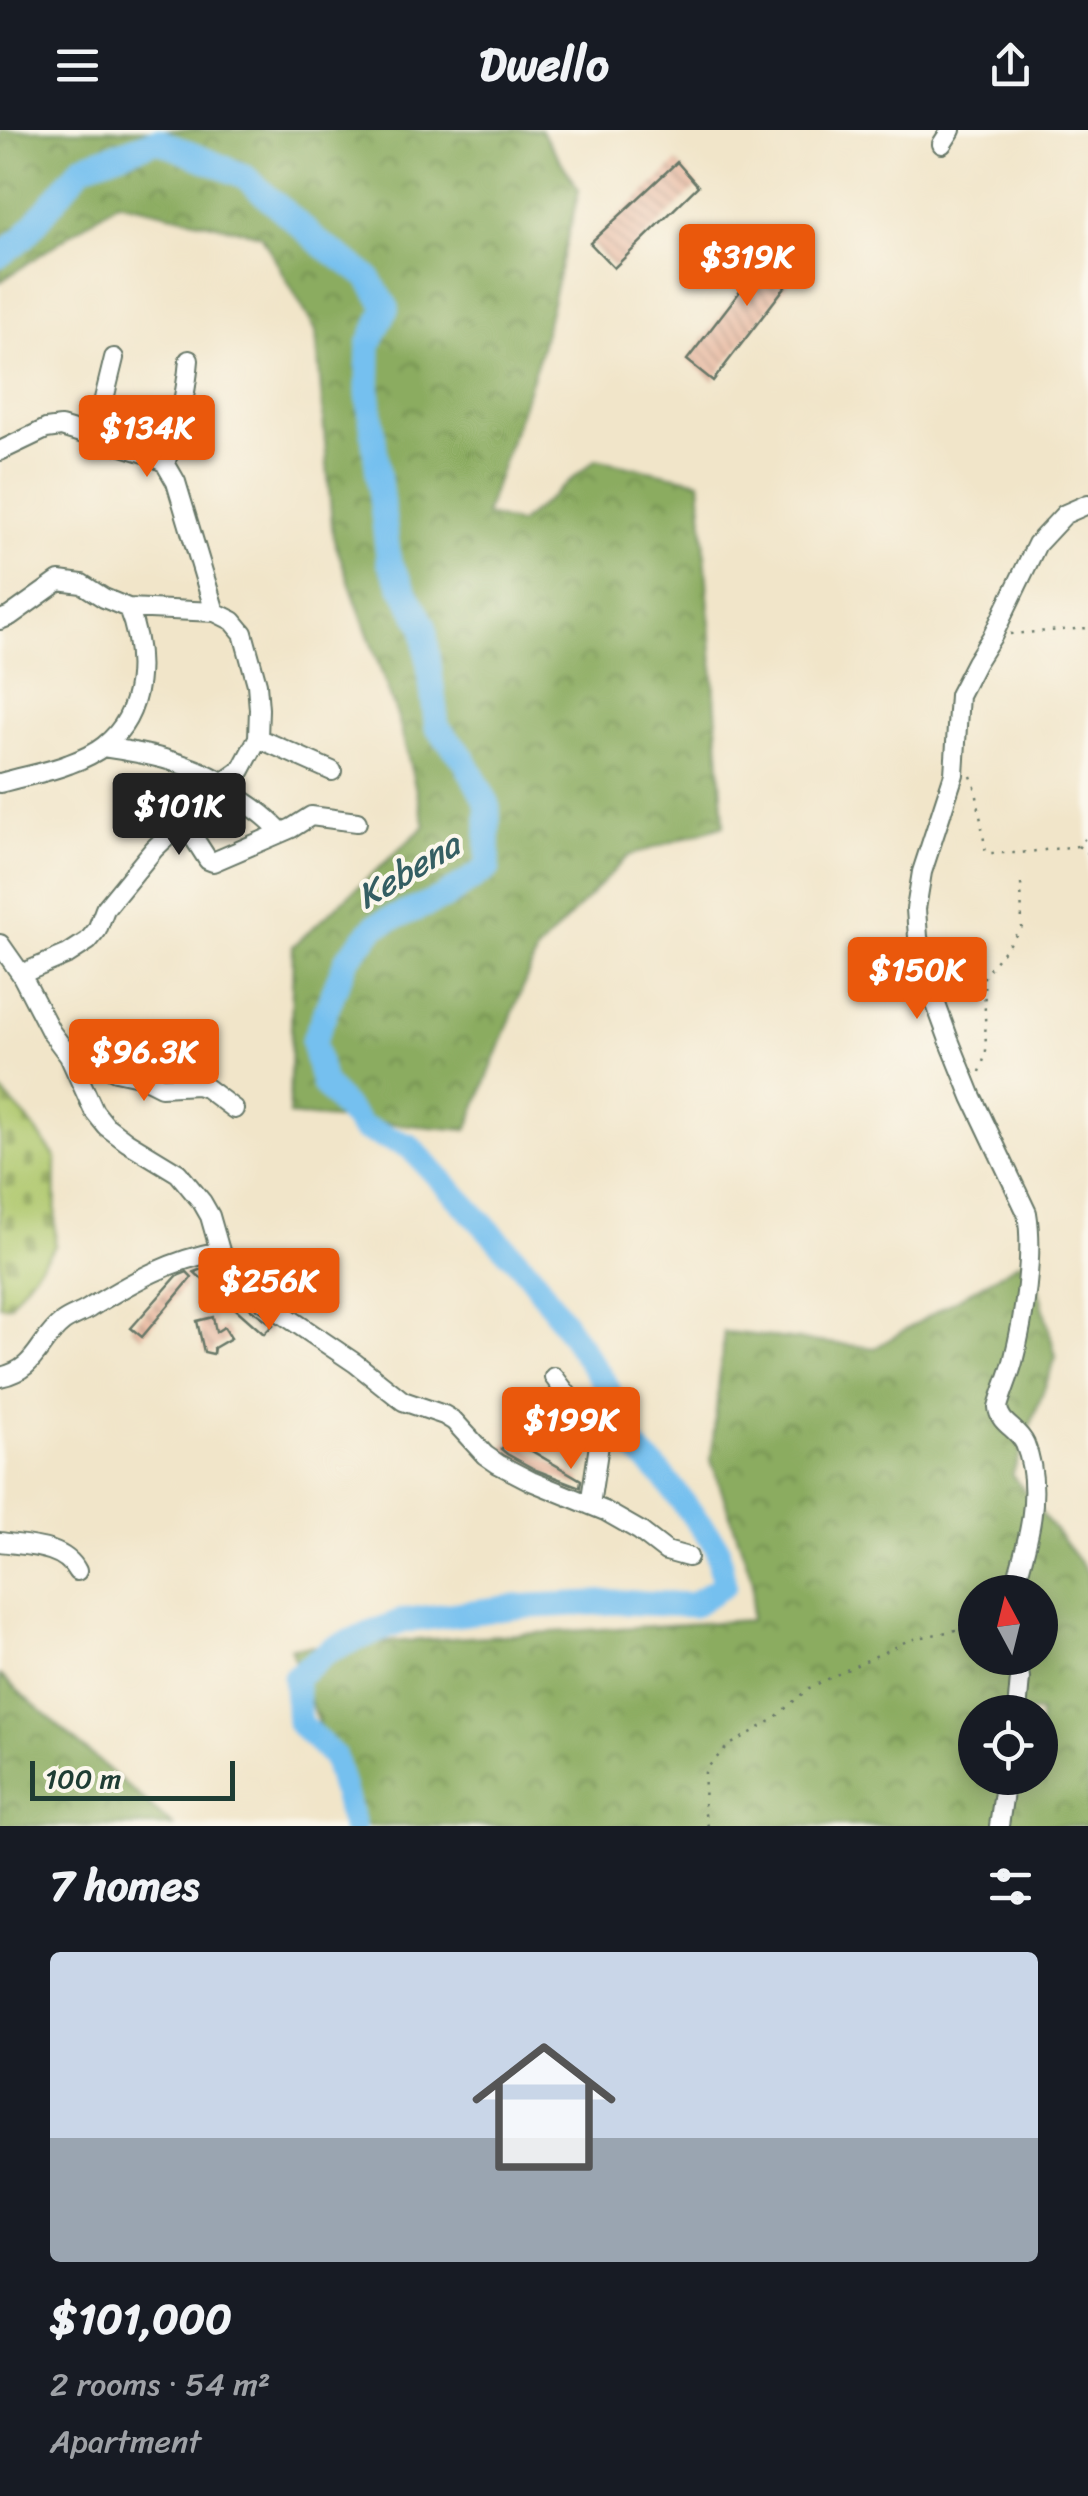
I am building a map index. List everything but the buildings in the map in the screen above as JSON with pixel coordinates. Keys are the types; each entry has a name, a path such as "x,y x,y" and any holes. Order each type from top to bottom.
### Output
{"street":[{"path":"95,436 114,358"},
{"path":"164,463 182,411 189,360"},
{"path":"0,451 61,426 151,455 164,463 176,482 215,612"},
{"path":"1019,1575 1031,1530 1032,1478 1022,1436 998,1414 998,1407 1016,1345 1031,1249 1030,1231 1026,1213 972,1097 926,977 916,909 922,872 954,774 958,695 994,635 1037,544 1066,514 1088,504"},
{"path":"0,620 59,581 82,584 128,608 215,612 238,626 247,645 260,709 258,738 241,770 154,850 105,909 98,930 68,954 21,974"},
{"path":"0,783 67,765 103,747 120,728 136,698 141,676 137,637 128,608"},
{"path":"258,738 332,770"},
{"path":"103,747 149,753 224,783 244,802 264,813 281,832"},
{"path":"183,821 212,862 311,816 357,822"},
{"path":"0,944 21,974 51,1032 70,1056 94,1111 127,1142 178,1174 202,1202 234,1281 340,1352 403,1401 454,1421 498,1464 628,1523 666,1551 688,1556"},
{"path":"70,1056 95,1061 162,1087 197,1085 234,1109"},
{"path":"0,1376 16,1373 64,1322 152,1271 220,1250"},
{"path":"554,1377 600,1438 590,1506"},
{"path":"0,1542 64,1556 77,1571"},
{"path":"998,1826 1003,1795"}],"path":[{"path":"994,635 1088,628"},
{"path":"970,772 986,853 1078,846 1088,835"},
{"path":"1078,846 1088,853"},
{"path":"972,1097 986,1052 984,976 1022,927 1021,880"},
{"path":"708,1826 704,1810 705,1770 728,1746 771,1720 809,1688 909,1640 958,1630"}],"green space":[{"path":"0,130 541,130 579,190 538,360 485,515 519,524 596,459 700,481 724,825 628,856 537,951 467,1130 289,1115 293,946 425,826 399,721 333,537 316,331 261,235 118,202 0,282"},
{"path":"0,1090 56,1158 55,1246 9,1305 0,1305"},
{"path":"1030,1256 1056,1357 1012,1475 1088,1573 1088,1826 357,1826 290,1648 751,1620 753,1581 711,1460 724,1332 875,1348"},
{"path":"0,1675 173,1826 0,1826"}],"waterway":[{"name":"Kebena","path":"0,255 24,237 82,166 157,140 244,176 321,244 368,277 387,308 369,344 368,392 389,562 424,626 437,727 464,759 488,805 488,868 443,898 376,925 347,959 313,1042 323,1083 362,1128 409,1146 531,1275 608,1388 617,1431 663,1476 717,1547 724,1585 693,1605 616,1602 513,1607 402,1621 331,1649 295,1677 299,1723 334,1757 353,1826"}]}
